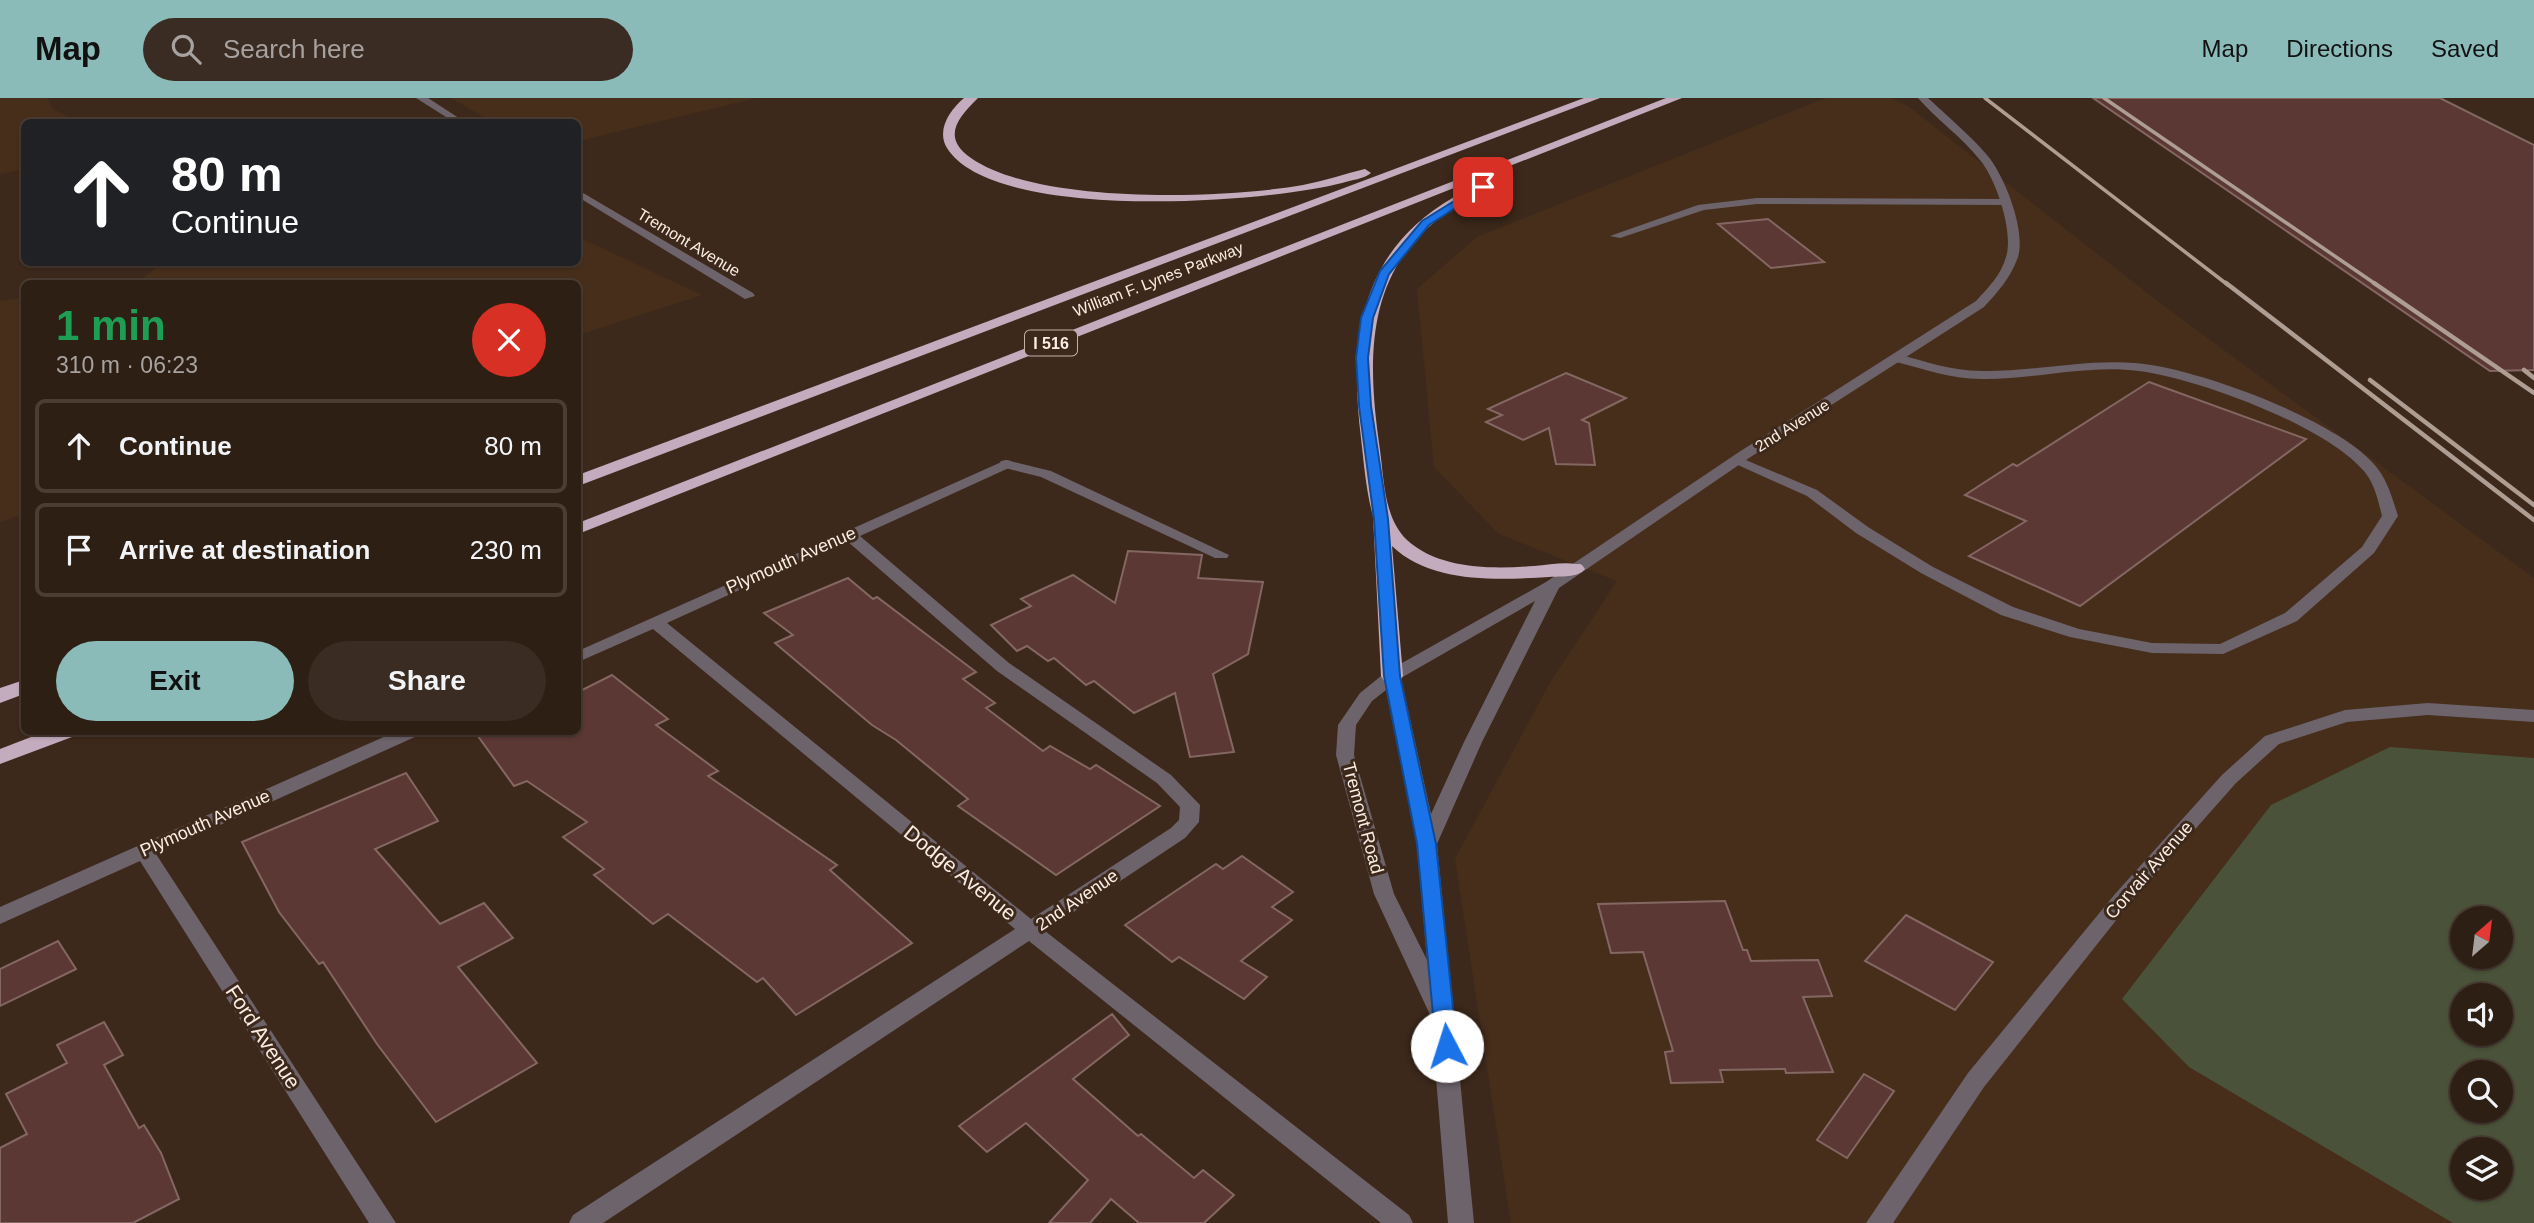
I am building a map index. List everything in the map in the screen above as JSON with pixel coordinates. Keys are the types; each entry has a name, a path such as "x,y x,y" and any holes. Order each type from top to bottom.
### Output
{"highway":[{"path":"972,98 964,103 953,118 949,137 957,155 986,173 1019,184 1068,193 1126,198 1192,197 1295,190 1452,152"},
{"name":"William F. Lynes Parkway","path":"581,480 1594,98"},
{"name":"William F. Lynes Parkway","path":"581,528 1676,98"},
{"path":"1392,676 1381,519 1365,406 1362,358 1367,318 1384,273 1426,223 1525,157"},
{"path":"1381,519 1404,547 1461,569 1493,575 1575,569"},
{"path":"0,696 21,688"},
{"path":"0,757 56,735"}],"street":[{"path":"421,98 452,119"},
{"name":"2nd Avenue","path":"1392,676 1552,585 1736,461 1980,304 1999,284 2013,255 2002,186 1984,158 1923,98"},
{"name":"Tremont Avenue","path":"581,196 749,296"},
{"path":"1616,236 1702,207 1757,201 2006,202"},
{"path":"1736,461 1812,493 1863,530 1927,570 2007,611 2076,633 2152,648 2223,649 2291,617 2368,550 2390,516 2381,483 2365,462 2328,436 2276,411 2189,380 2141,368 2097,365 1979,376 1897,358"},
{"name":"Plymouth Avenue","path":"581,656 1006,464 1046,474 1221,555"},
{"name":"2nd Avenue","path":"582,1223 1031,931 1178,833 1189,822 1190,805 1164,779 1003,667 848,534"},
{"path":"1427,844 1473,742 1552,585"},
{"name":"Dodge Avenue","path":"655,622 1031,931 1400,1223"},
{"name":"Tremont Road","path":"1445,1022 1384,894 1345,755 1347,725 1366,697 1392,676 1427,844 1445,1022 1462,1222"},
{"name":"Corvair Avenue","path":"1879,1223 1976,1080 2113,910 2229,779 2272,740 2345,716 2414,710 2534,716"},
{"name":"Plymouth Avenue","path":"0,916 403,735"},
{"name":"Ford Avenue","path":"142,850 383,1223"}],"shaded area":[{"path":"0,98 47,98 52,108 71,119 21,119 21,170 0,174"},
{"path":"451,98 757,98 581,140 581,119 488,119"},
{"path":"1826,98 1892,98 1909,107 2164,306 2534,578 2534,1223 1511,1223 1455,859 1551,681 1617,581 1499,534 1434,467 1417,289 1477,237"},
{"path":"581,238 702,295 581,334 581,280 141,280 158,266 581,266"},
{"path":"21,298 21,515 0,522 0,301"}],"green space":[{"path":"2390,747 2534,758 2534,1223 2453,1223 2189,1067 2122,999 2271,805"}],"building":[{"path":"2093,98 2440,98 2534,145 2534,370 2490,371"},
{"path":"1768,219 1824,262 1771,268 1718,224"},
{"path":"1566,373 1626,398 1582,420 1589,423 1595,465 1556,464 1549,428 1523,440 1486,422 1502,415 1488,409"},
{"path":"2149,382 2306,439 2080,606 1969,556 2026,521 1965,495 2013,464 2017,466"},
{"path":"1128,551 1202,555 1198,578 1263,582 1248,654 1213,674 1234,752 1190,757 1175,693 1134,713 1094,681 1086,685 1054,658 1048,661 1027,646 1017,651 991,625 1031,606 1021,599 1073,575 1115,603"},
{"path":"848,578 873,599 877,597 976,672 963,679 995,703 986,708 1043,751 1050,746 1090,769 1096,765 1160,806 1056,875 958,806 968,799 896,740 872,725 775,643 793,635 764,613"},
{"path":"612,675 668,719 656,725 718,771 708,776 837,865 830,870 912,943 796,1015 763,978 757,982 668,914 653,924 594,875 604,869 563,837 587,822 527,781 514,786 477,735 581,735 581,690"},
{"path":"406,773 438,821 375,849 440,924 484,903 513,938 458,967 537,1063 436,1122 377,1044 323,962 319,964 279,912 242,842"},
{"path":"1242,856 1293,892 1272,907 1292,920 1241,961 1267,977 1244,999 1179,957 1172,962 1125,925 1216,864 1223,869"},
{"path":"1725,901 1743,950 1747,950 1751,961 1818,960 1832,996 1803,997 1833,1072 1786,1073 1785,1069 1720,1070 1723,1082 1671,1083 1665,1052 1673,1051 1643,952 1611,953 1598,904"},
{"path":"1906,915 1993,962 1955,1010 1865,961"},
{"path":"58,941 76,969 0,1006 0,969"},
{"path":"1112,1014 1129,1035 1073,1079 1138,1136 1141,1134 1194,1178 1203,1170 1234,1195 1204,1223 1139,1223 1111,1199 1090,1223 1049,1223 1088,1180 1026,1123 987,1152 959,1126"},
{"path":"104,1022 123,1055 104,1065 139,1128 144,1125 161,1153 179,1199 133,1223 0,1223 0,1148 27,1134 6,1094 67,1063 57,1045"},
{"path":"1864,1074 1894,1091 1847,1158 1817,1140"}],"railway":[{"path":"1985,98 2228,285"},
{"path":"2104,98 2377,285"},
{"path":"2226,283 2534,520"},
{"path":"2374,283 2534,393"},
{"path":"2524,370 2534,378"},
{"path":"2370,380 2534,505"}],"route":[{"path":"1447,1046 1427,844 1392,676 1381,519 1365,406 1362,358 1367,318 1384,273 1426,223 1483,187"}]}
